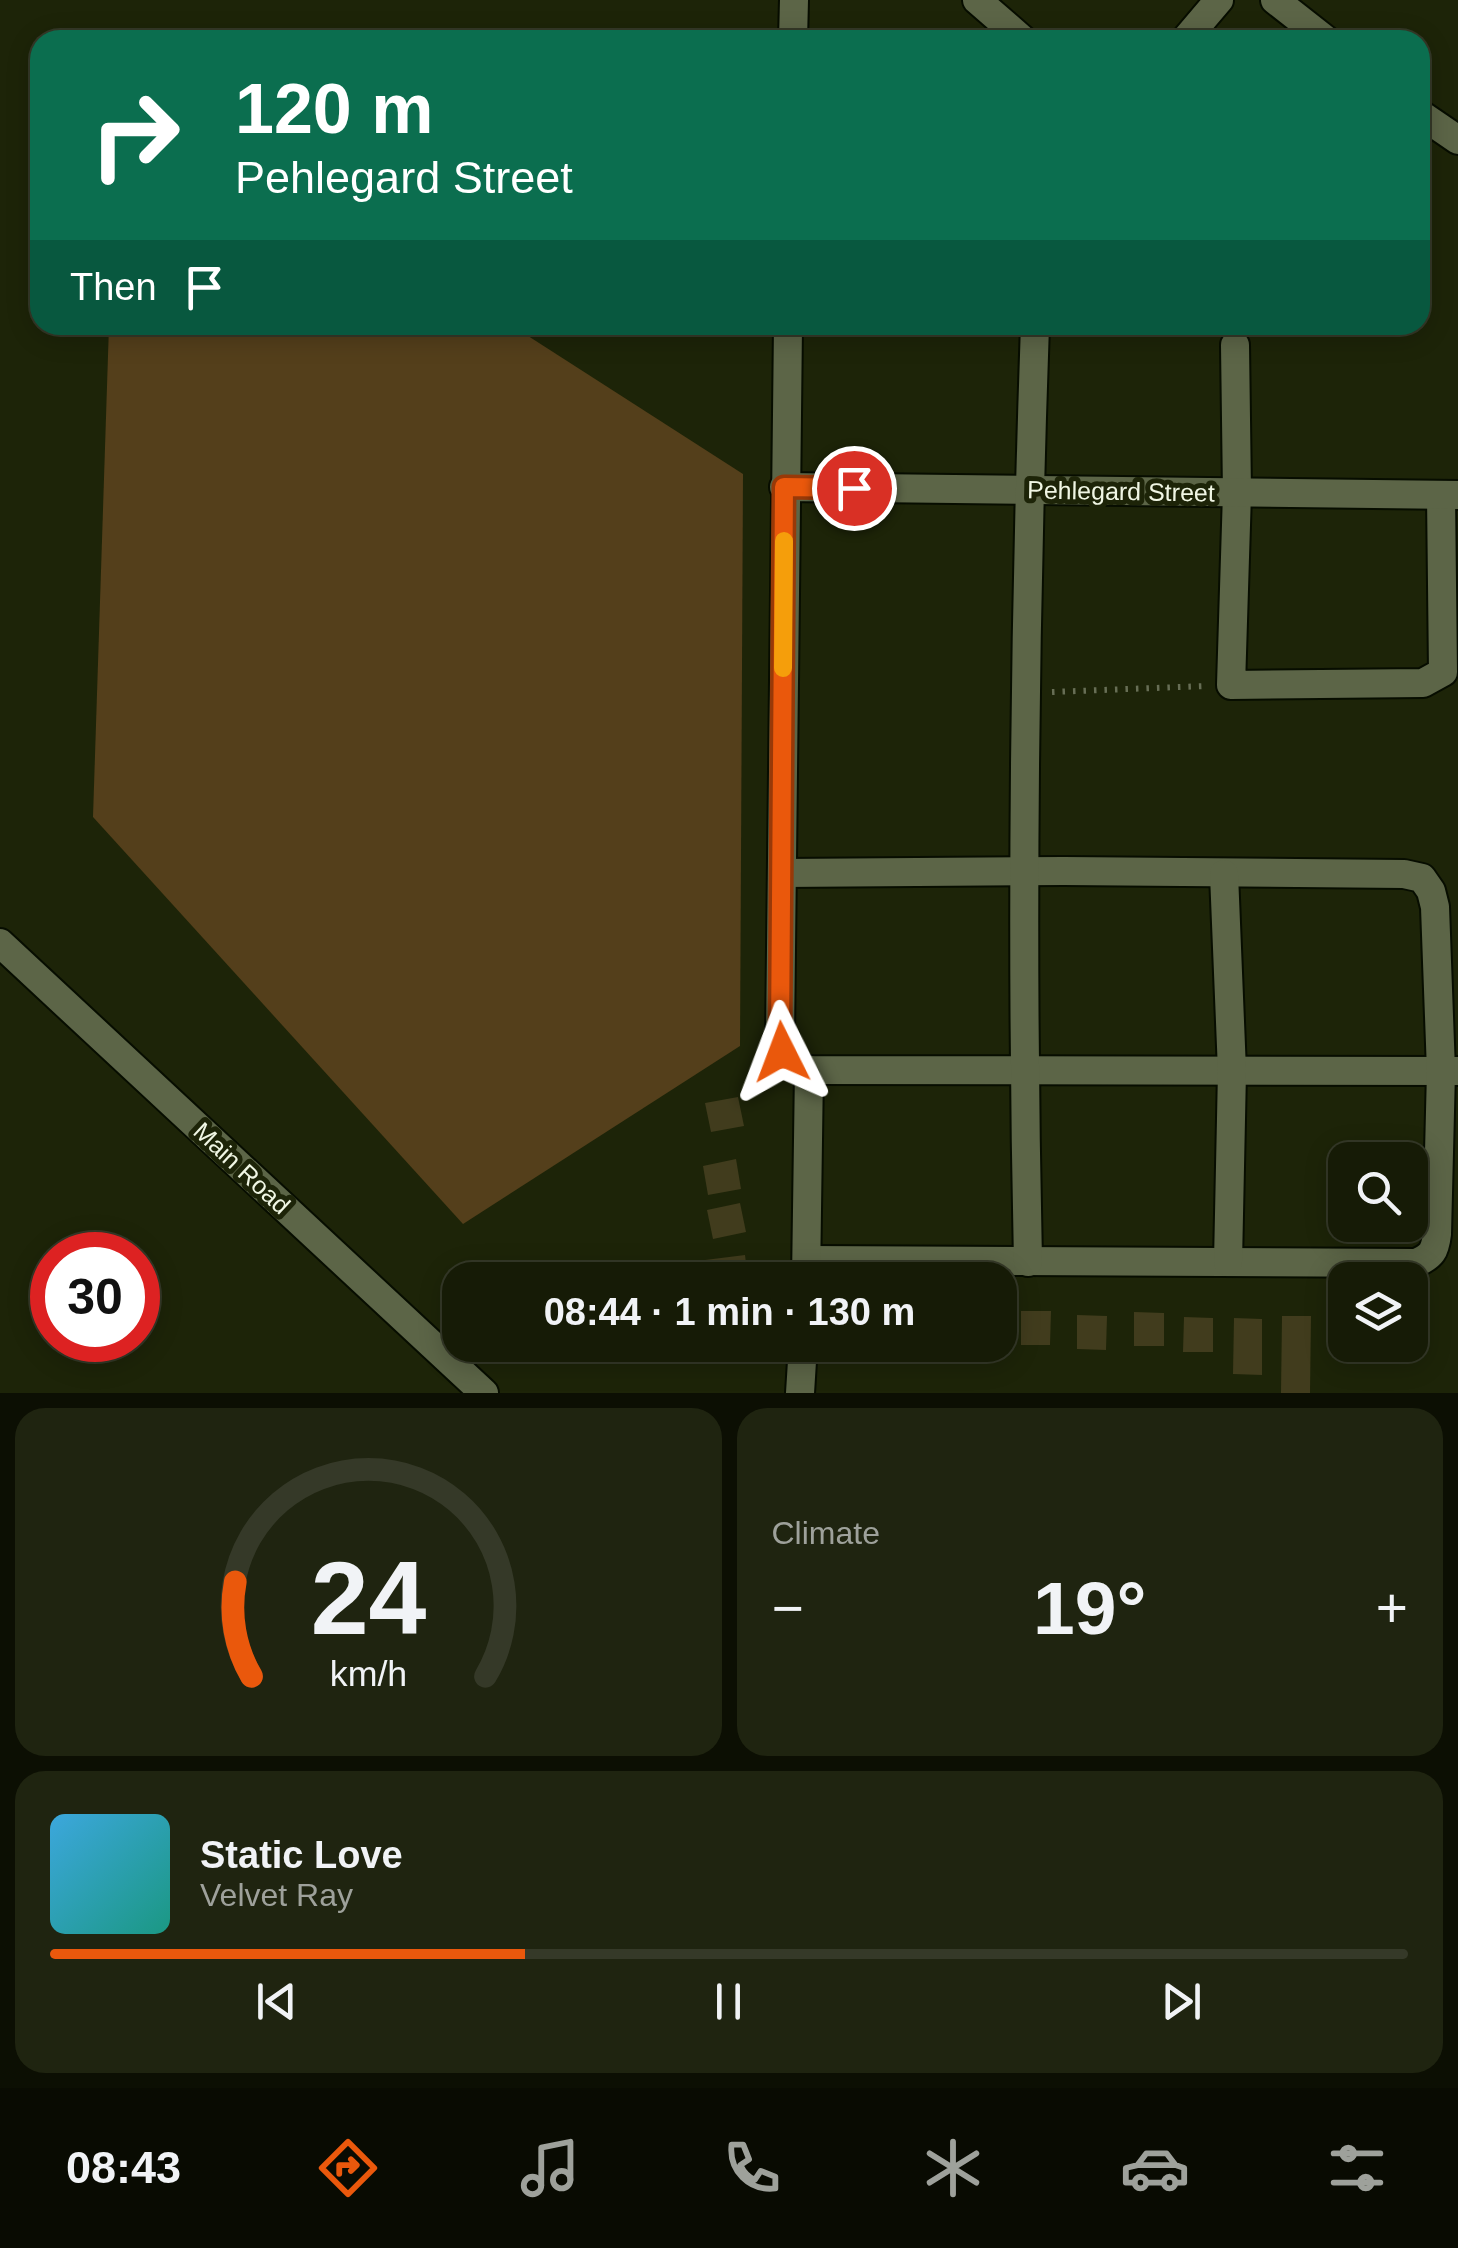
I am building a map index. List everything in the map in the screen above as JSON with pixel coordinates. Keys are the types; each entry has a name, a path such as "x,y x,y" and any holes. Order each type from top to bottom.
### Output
{"street":[{"path":"793,30 794,0"},
{"path":"977,0 1012,30"},
{"path":"1194,30 1219,0"},
{"path":"1275,0 1313,30"},
{"path":"1430,121 1458,140"},
{"path":"788,335 780,1038 787,1058 809,1070 1449,1071"},
{"path":"1028,1262 1025,871 1036,335"},
{"path":"1235,345 1237,493 1231,685 1422,684 1438,677 1443,672 1450,495"},
{"name":"Pehlegard Street","path":"784,487 1450,495"},
{"path":"782,873 1404,874 1422,878 1431,891 1449,1071 1438,1234 1430,1256 1416,1263 1017,1262"},
{"path":"1224,874 1232,1071 1228,1262"},
{"name":"Main Road","path":"0,943 484,1393"},
{"path":"807,1262 809,1070"},
{"path":"800,1393 802,1362"}],"path":[{"path":"1028,692 1231,685"}],"shaded area":[{"path":"109,335 527,335 743,474 740,1046 463,1224 93,817"}],"building":[{"path":"738,1097 744,1126 711,1132 705,1103"},
{"path":"736,1159 741,1189 708,1195 703,1166"},
{"path":"740,1203 746,1232 713,1239 707,1210"},
{"path":"745,1255 746,1262 705,1262"},
{"path":"1021,1311 1051,1311 1050,1345 1021,1345"},
{"path":"1134,1312 1164,1313 1164,1346 1134,1346"},
{"path":"1077,1315 1107,1316 1106,1350 1077,1349"},
{"path":"1282,1316 1311,1316 1310,1393 1281,1393"},
{"path":"1184,1317 1213,1318 1213,1352 1183,1352"},
{"path":"1234,1318 1262,1319 1262,1375 1233,1374"}],"slow traffic":[{"path":"783,668 784,541"}],"route":[{"path":"782,1052 784,487 854,488"}]}
